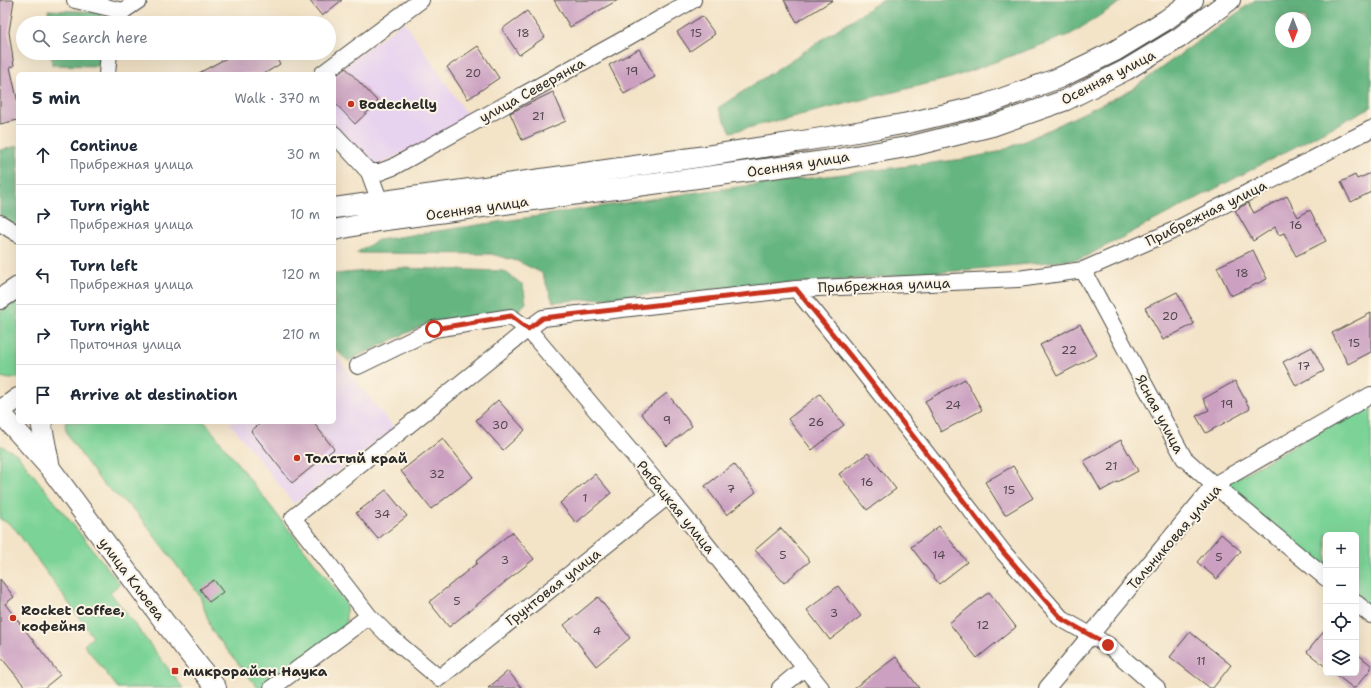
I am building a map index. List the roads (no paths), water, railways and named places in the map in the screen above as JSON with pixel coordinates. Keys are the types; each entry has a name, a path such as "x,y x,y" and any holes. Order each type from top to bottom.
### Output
{"main road":[{"name":"Осенняя улица","path":"336,208 706,156 828,137 908,123 984,105 1059,78 1114,51 1166,20 1193,0"},
{"name":"Осенняя улица","path":"336,230 378,222 832,160 912,146 992,126 1066,100 1126,70 1179,38 1230,0"},
{"path":"0,299 16,288"},
{"path":"0,411 16,399"},
{"name":"улица Клюева","path":"0,411 50,468 166,624 216,688"},
{"name":"улица Клюева","path":"41,424 50,468"}],"street":[{"path":"76,0 116,16"},
{"path":"120,16 139,0"},
{"path":"325,72 421,0"},
{"name":"улица Северянка","path":"369,172 380,172 394,167 628,38 693,0"},
{"path":"107,72 108,60"},
{"name":"Прибрежная улица","path":"369,616 293,518 543,318 796,289 1018,280 1083,270 1177,229 1371,129"},
{"path":"336,136 369,172 380,202"},
{"path":"0,223 16,233"},
{"path":"0,239 16,235"},
{"name":"Ясная улица","path":"1083,270 1184,458 1214,485 1323,576"},
{"path":"796,289 857,364 1004,553 1062,619 1108,645 1157,688"},
{"path":"358,366 434,329 511,316 528,329"},
{"name":"Рыбацкая улица","path":"528,329 668,496 821,688"},
{"name":"Тальниковая улица","path":"1047,688 1214,485 1371,396"},
{"name":"Грунтовая улица","path":"369,616 387,634 439,678 668,496"},
{"path":"1357,604 1371,615"},
{"path":"272,688 369,616"},
{"path":"780,688 804,668"}],"place":[{"name":"Bodechelly","path":"351,104"},
{"name":"Толстый край","path":"297,458"},
{"name":"Rocket Coffee, кофейня","path":"13,618"},
{"name":"микрорайон Наука","path":"175,671"}]}
